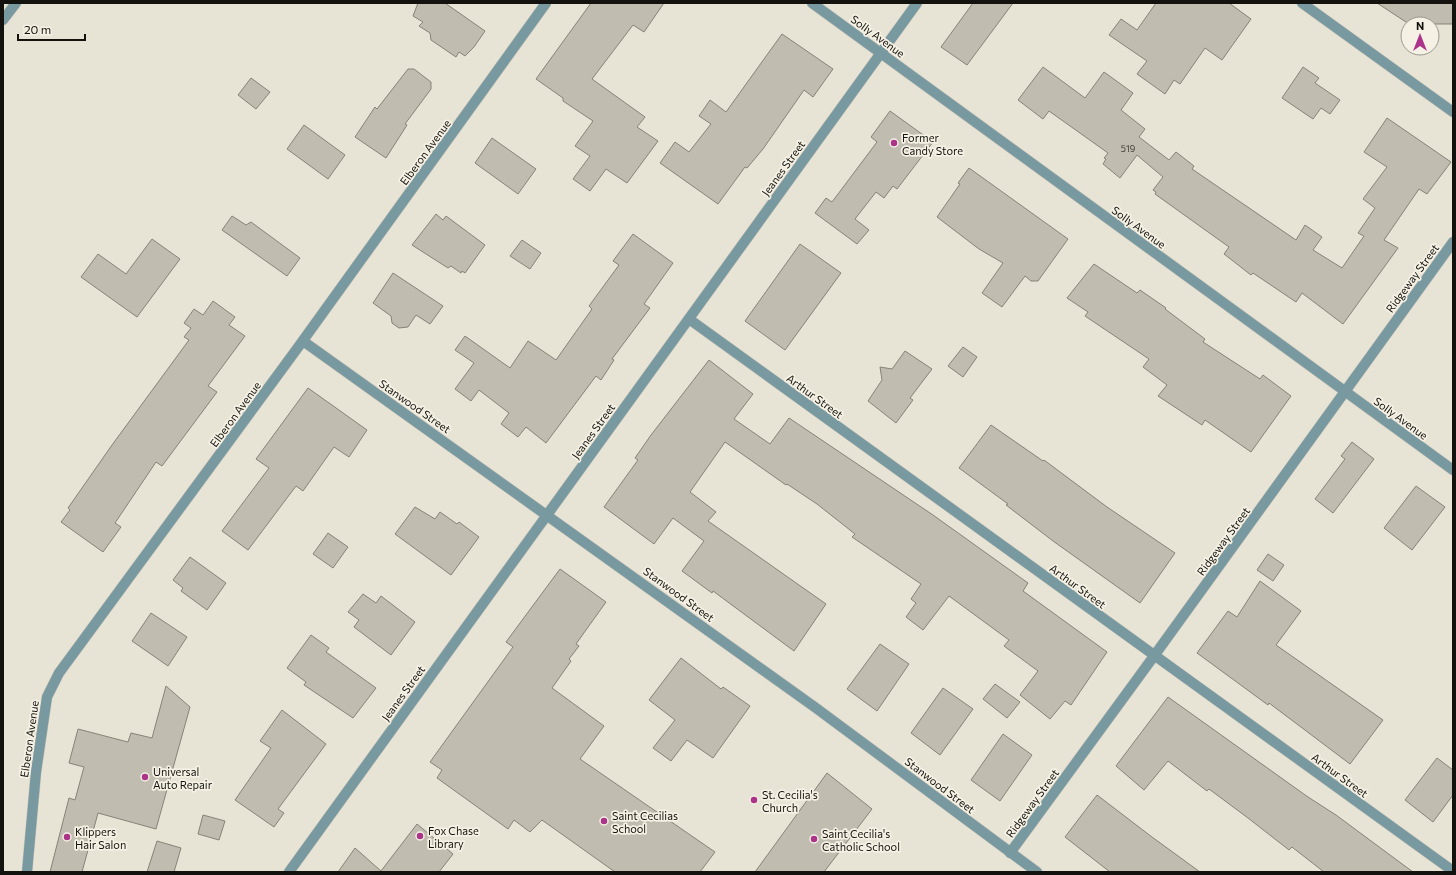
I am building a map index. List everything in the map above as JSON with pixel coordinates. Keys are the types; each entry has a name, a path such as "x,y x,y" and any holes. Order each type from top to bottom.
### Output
{"street":[{"name":"Elberon Avenue","path":"27,872 36,772 47,698 59,673 303,341 546,3"},
{"name":"Solly Avenue","path":"812,3 1453,470"},
{"name":"Jeanes Street","path":"289,872 917,3"},
{"path":"1302,3 1453,112"},
{"path":"3,20 15,4"},
{"name":"Ridgeway Street","path":"1010,853 1453,242"},
{"name":"Arthur Street","path":"689,319 1453,871"},
{"name":"Stanwood Street","path":"303,341 547,514 822,713 1037,872"}],"building":[{"path":"418,3 445,3 485,31 474,47 465,56 459,52 456,57 431,40 430,33 419,26 423,22 413,16"},
{"path":"591,3 664,3 644,32 633,25 592,79 645,117 637,127 658,141 627,183 606,169 590,191 573,179 590,156 575,146 593,121 563,101 563,98 536,79"},
{"path":"973,3 1013,3 967,65 941,47"},
{"path":"1156,3 1229,3 1251,19 1222,60 1205,48 1180,84 1174,80 1165,94 1137,74 1147,61 1109,35 1121,19 1137,30"},
{"path":"1377,3 1453,3 1453,24 1440,24 1440,16 1400,16 1400,18"},
{"path":"782,34 833,69 813,97 804,90 763,149 747,168 745,167 718,204 660,163 675,142 689,152 711,124 699,116 710,100 726,112"},
{"path":"1043,67 1085,98 1104,72 1133,93 1121,110 1145,129 1139,137 1169,160 1176,152 1194,166 1192,169 1296,240 1305,225 1322,237 1313,250 1342,268 1364,236 1358,233 1375,208 1363,199 1387,167 1364,152 1387,118 1451,162 1427,194 1419,189 1384,240 1398,248 1343,324 1302,293 1296,302 1253,273 1251,275 1224,254 1229,247 1155,194 1156,192 1153,190 1163,177 1137,155 1120,178 1103,164 1106,159 1104,158 1108,153 1049,111 1043,119 1018,100"},
{"path":"1303,67 1319,78 1315,83 1340,100 1330,114 1321,108 1313,119 1282,98"},
{"path":"408,69 414,69 431,82 431,89 405,124 407,125 386,158 355,137 375,107 377,109"},
{"path":"251,78 270,92 256,109 238,95"},
{"path":"890,111 933,142 897,189 893,186 884,198 876,192 855,219 869,230 857,244 815,213 826,198 832,202 877,142 871,137"},
{"path":"304,125 345,155 328,179 287,149"},
{"path":"492,138 536,169 518,194 475,163"},
{"path":"969,168 1068,239 1038,281 1031,281 1025,276 1002,307 982,293 1003,263 979,249 937,217 960,184 958,183"},
{"path":"436,214 443,220 446,216 485,245 465,273 462,271 461,273 451,266 448,268 412,245"},
{"path":"232,216 246,225 251,222 300,258 287,276 222,230"},
{"path":"633,234 673,263 644,304 650,308 612,359 614,360 601,380 596,376 546,443 526,427 518,437 501,424 509,413 479,390 471,401 455,389 474,363 455,350 465,336 510,368 528,341 556,360 592,309 589,306 619,265 613,261"},
{"path":"152,239 180,259 137,317 81,277 98,254 126,274"},
{"path":"522,240 541,253 530,269 510,256"},
{"path":"800,244 841,273 785,350 745,321"},
{"path":"1094,264 1137,293 1140,290 1166,308 1165,309 1205,339 1203,342 1260,379 1263,375 1291,396 1251,452 1205,420 1202,425 1158,396 1167,385 1143,367 1149,359 1085,316 1088,312 1067,298"},
{"path":"393,273 443,306 430,324 416,315 408,327 399,328 392,323 391,316 373,303"},
{"path":"213,301 235,317 229,325 245,336 208,386 217,392 162,466 156,462 115,523 121,527 103,552 61,522 70,510 68,508 112,445 189,340 184,337 191,328 184,323 194,309 203,315"},
{"path":"963,347 977,357 963,377 948,366"},
{"path":"905,351 932,369 910,398 913,400 896,423 868,401 882,380 880,367 892,369"},
{"path":"709,360 753,394 734,419 770,444 789,418 933,515 1028,583 1023,591 1107,652 1071,705 1065,701 1050,719 1020,695 1038,671 1004,646 1009,640 949,596 923,630 906,617 916,603 911,599 921,584 852,537 855,534 817,504 787,484 786,485 725,442 690,492 716,512 708,521 826,604 794,651 713,591 712,593 682,571 704,541 673,518 654,544 604,507 638,460 635,458 651,435"},
{"path":"308,388 367,430 349,457 334,447 303,491 296,486 248,550 222,531 269,468 256,459"},
{"path":"991,425 1043,461 1044,460 1107,507 1175,553 1140,603 1053,541 1006,505 1008,504 959,468"},
{"path":"1352,442 1374,459 1333,513 1315,499 1345,459 1341,456"},
{"path":"1416,486 1445,507 1412,550 1384,528"},
{"path":"415,507 435,519 440,512 457,524 459,522 479,537 451,575 395,534"},
{"path":"328,533 348,547 333,568 313,554"},
{"path":"1268,554 1284,565 1273,581 1257,570"},
{"path":"190,557 226,583 207,610 181,591 183,588 173,580"},
{"path":"560,569 606,602 576,644 579,646 569,659 571,661 552,688 604,726 580,759 715,852 700,872 615,872 542,820 530,832 514,820 508,829 437,778 442,770 430,762 513,647 506,642"},
{"path":"1260,581 1301,611 1276,645 1383,720 1350,764 1269,703 1268,705 1197,653 1228,611 1237,617"},
{"path":"363,594 376,603 381,596 415,622 391,655 354,627 359,620 348,612"},
{"path":"151,613 187,637 168,666 132,641"},
{"path":"311,635 329,648 326,652 376,688 353,718 304,685 306,682 287,668"},
{"path":"880,644 909,664 877,711 847,689"},
{"path":"681,658 721,689 723,687 750,706 713,758 687,740 671,761 653,748 675,720 649,700"},
{"path":"995,684 1020,702 1007,718 983,699"},
{"path":"166,686 190,707 156,829 98,813 82,872 50,872 69,798 75,800 84,767 69,763 78,729 128,742 131,733 152,738"},
{"path":"943,688 973,709 940,755 911,733"},
{"path":"1168,697 1308,797 1336,815 1413,872 1324,872 1292,847 1289,850 1209,789 1207,791 1168,761 1144,790 1116,766"},
{"path":"282,710 326,744 278,809 284,813 274,827 235,800 271,748 260,741"},
{"path":"1003,734 1032,755 1000,801 971,780"},
{"path":"1437,758 1453,770 1453,795 1433,822 1405,800"},
{"name":"Saint Cecilia's Catholic School","path":"827,773 872,809 824,872 755,872"},
{"path":"1097,795 1200,872 1110,872 1065,837"},
{"path":"203,815 225,821 219,840 198,834"},
{"name":"Fox Chase Library","path":"417,824 453,854 439,872 338,872 355,848 381,871"},
{"path":"157,841 181,848 174,872 147,872"}],"place":[{"name":"Former Candy Store","path":"894,143"},
{"name":"Universal Auto Repair","path":"145,777"},
{"name":"St. Cecilia's Church","path":"754,800"},
{"name":"Saint Cecilias School","path":"604,821"},
{"name":"Fox Chase Library","path":"420,836"},
{"name":"Klippers Hair Salon","path":"67,837"},
{"name":"Saint Cecilia's Catholic School","path":"814,839"}]}
